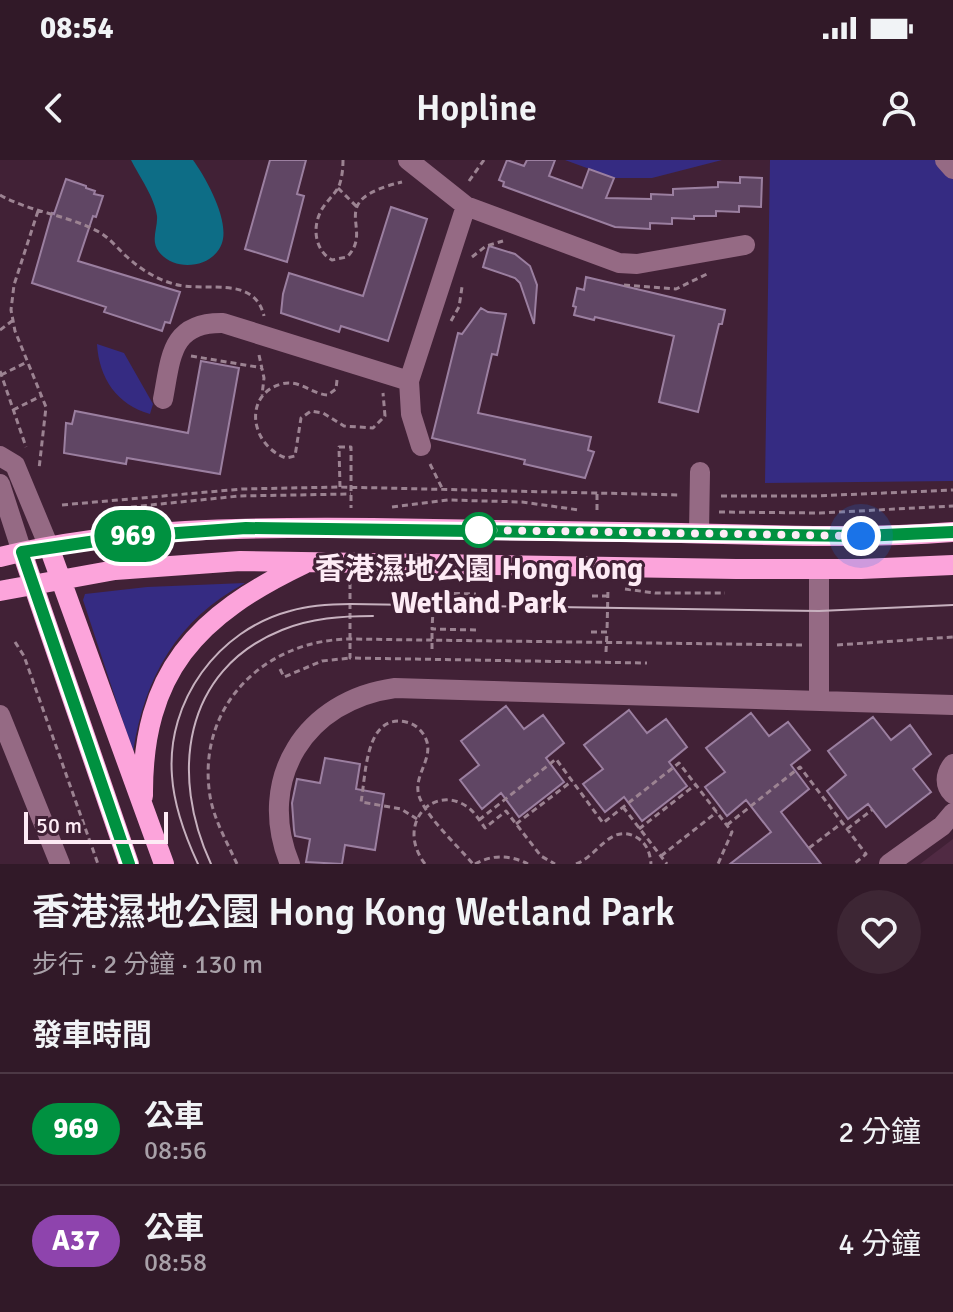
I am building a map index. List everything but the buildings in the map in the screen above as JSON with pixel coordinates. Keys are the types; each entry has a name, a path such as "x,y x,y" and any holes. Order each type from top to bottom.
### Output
{"main road":[{"path":"0,557 49,547 136,536 246,528 861,536 953,532"},
{"path":"49,547 164,864"},
{"path":"22,552 129,864"},
{"path":"143,813 143,775 148,737 161,689 172,668 201,632 235,600 308,562"},
{"path":"0,591 61,579 192,563 819,569 953,565"}],"street":[{"path":"945,160 953,169"},
{"path":"409,170 628,265 745,245"},
{"path":"421,446 411,414 409,381 466,197"},
{"path":"163,399 173,351 180,337 211,322 223,323 409,381"},
{"path":"0,456 15,465 49,547"},
{"path":"699,533 700,472"},
{"path":"0,484 22,552"},
{"path":"819,569 819,701"},
{"path":"290,864 284,850 278,816 287,765 316,722 361,695 395,688 953,705"},
{"path":"0,715 60,864"},
{"path":"953,764 946,777 953,794"},
{"path":"889,864 942,826 953,813"}],"path":[{"path":"343,160 338,188 317,222 317,240 328,257 342,260 352,253 357,207 369,192 409,170"},
{"path":"466,197 484,160"},
{"path":"338,188 357,207"},
{"path":"0,195 98,231 138,267 169,283 198,288 231,286 241,289 258,301 265,321"},
{"path":"33,467 38,481 46,407 12,321 11,297 38,210"},
{"path":"467,265 486,246 508,240"},
{"path":"617,283 652,289 676,289 714,269"},
{"path":"446,328 459,307 462,283"},
{"path":"0,330 12,321"},
{"path":"269,352 256,348 263,368 262,399 256,415 257,433 275,454 291,458 297,452 301,418 311,411 318,411 335,422 353,428 378,425 385,416 383,387"},
{"path":"188,350 185,355 263,368"},
{"path":"27,362 1,373 28,452"},
{"path":"262,399 275,386 284,383 302,385 328,395 336,389 336,373"},
{"path":"13,410 41,396"},
{"path":"421,446 443,490"},
{"path":"340,487 339,447 351,447 351,508"},
{"path":"62,505 242,489 340,487 815,496 953,490"},
{"path":"597,493 597,510"},
{"path":"121,508 239,496 351,494"},
{"path":"350,583 350,658"},
{"path":"606,652 608,586"},
{"path":"432,649 434,593 476,594"},
{"path":"592,596 608,596"},
{"path":"432,629 476,630"},
{"path":"591,632 607,632"},
{"path":"15,642 24,656 98,864"},
{"path":"280,669 284,677 322,661 350,658 647,663"},
{"path":"417,819 401,809 361,802 373,738 389,722 412,723 423,734 427,741 427,757 417,780 419,796 426,809 474,864 495,856 507,856 528,864"},
{"path":"479,820 556,759 603,823 679,763 732,832 718,864"},
{"path":"727,825 800,767 866,854 854,864"},
{"path":"516,824 572,781"},
{"path":"639,829 695,785"},
{"path":"425,864 413,839 417,819 426,809 439,802 459,802 485,828 506,811 541,856 555,864"},
{"path":"623,807 667,864"},
{"path":"847,829 872,810"},
{"path":"661,856 717,812"},
{"path":"809,848 842,823"},
{"path":"576,864 588,859 609,837 625,833 646,845 651,864"}],"shaded area":[{"path":"565,160 722,160 652,178 614,178"},
{"path":"770,160 953,160 953,481 765,483"},
{"path":"97,344 124,353 153,404 150,414 128,404 112,388 101,368"},
{"path":"245,583 200,614 168,653 146,699 133,752 83,600 85,594 147,587"},
{"path":"953,839 953,864 920,864"}],"water":[{"path":"131,160 193,160 209,187 222,219 223,239 213,256 196,264 185,265 166,259 159,252 155,239 156,209"}],"tram line":[{"path":"198,864 181,821 173,788 172,748 178,721 202,672 219,652 240,634 264,620 290,611 343,604 819,611 953,605"},
{"path":"211,864 198,830 191,796 189,762 194,729 205,698 223,671 249,648 282,630 327,618 373,616"}],"bus line":[{"name":"969","path":"129,864 22,552 123,537 288,527 861,536 953,532"}],"place":[{"name":"香港濕地公園 Hong Kong Wetland Park","path":"479,530"}],"route":[{"path":"479,530 861,536"}]}
